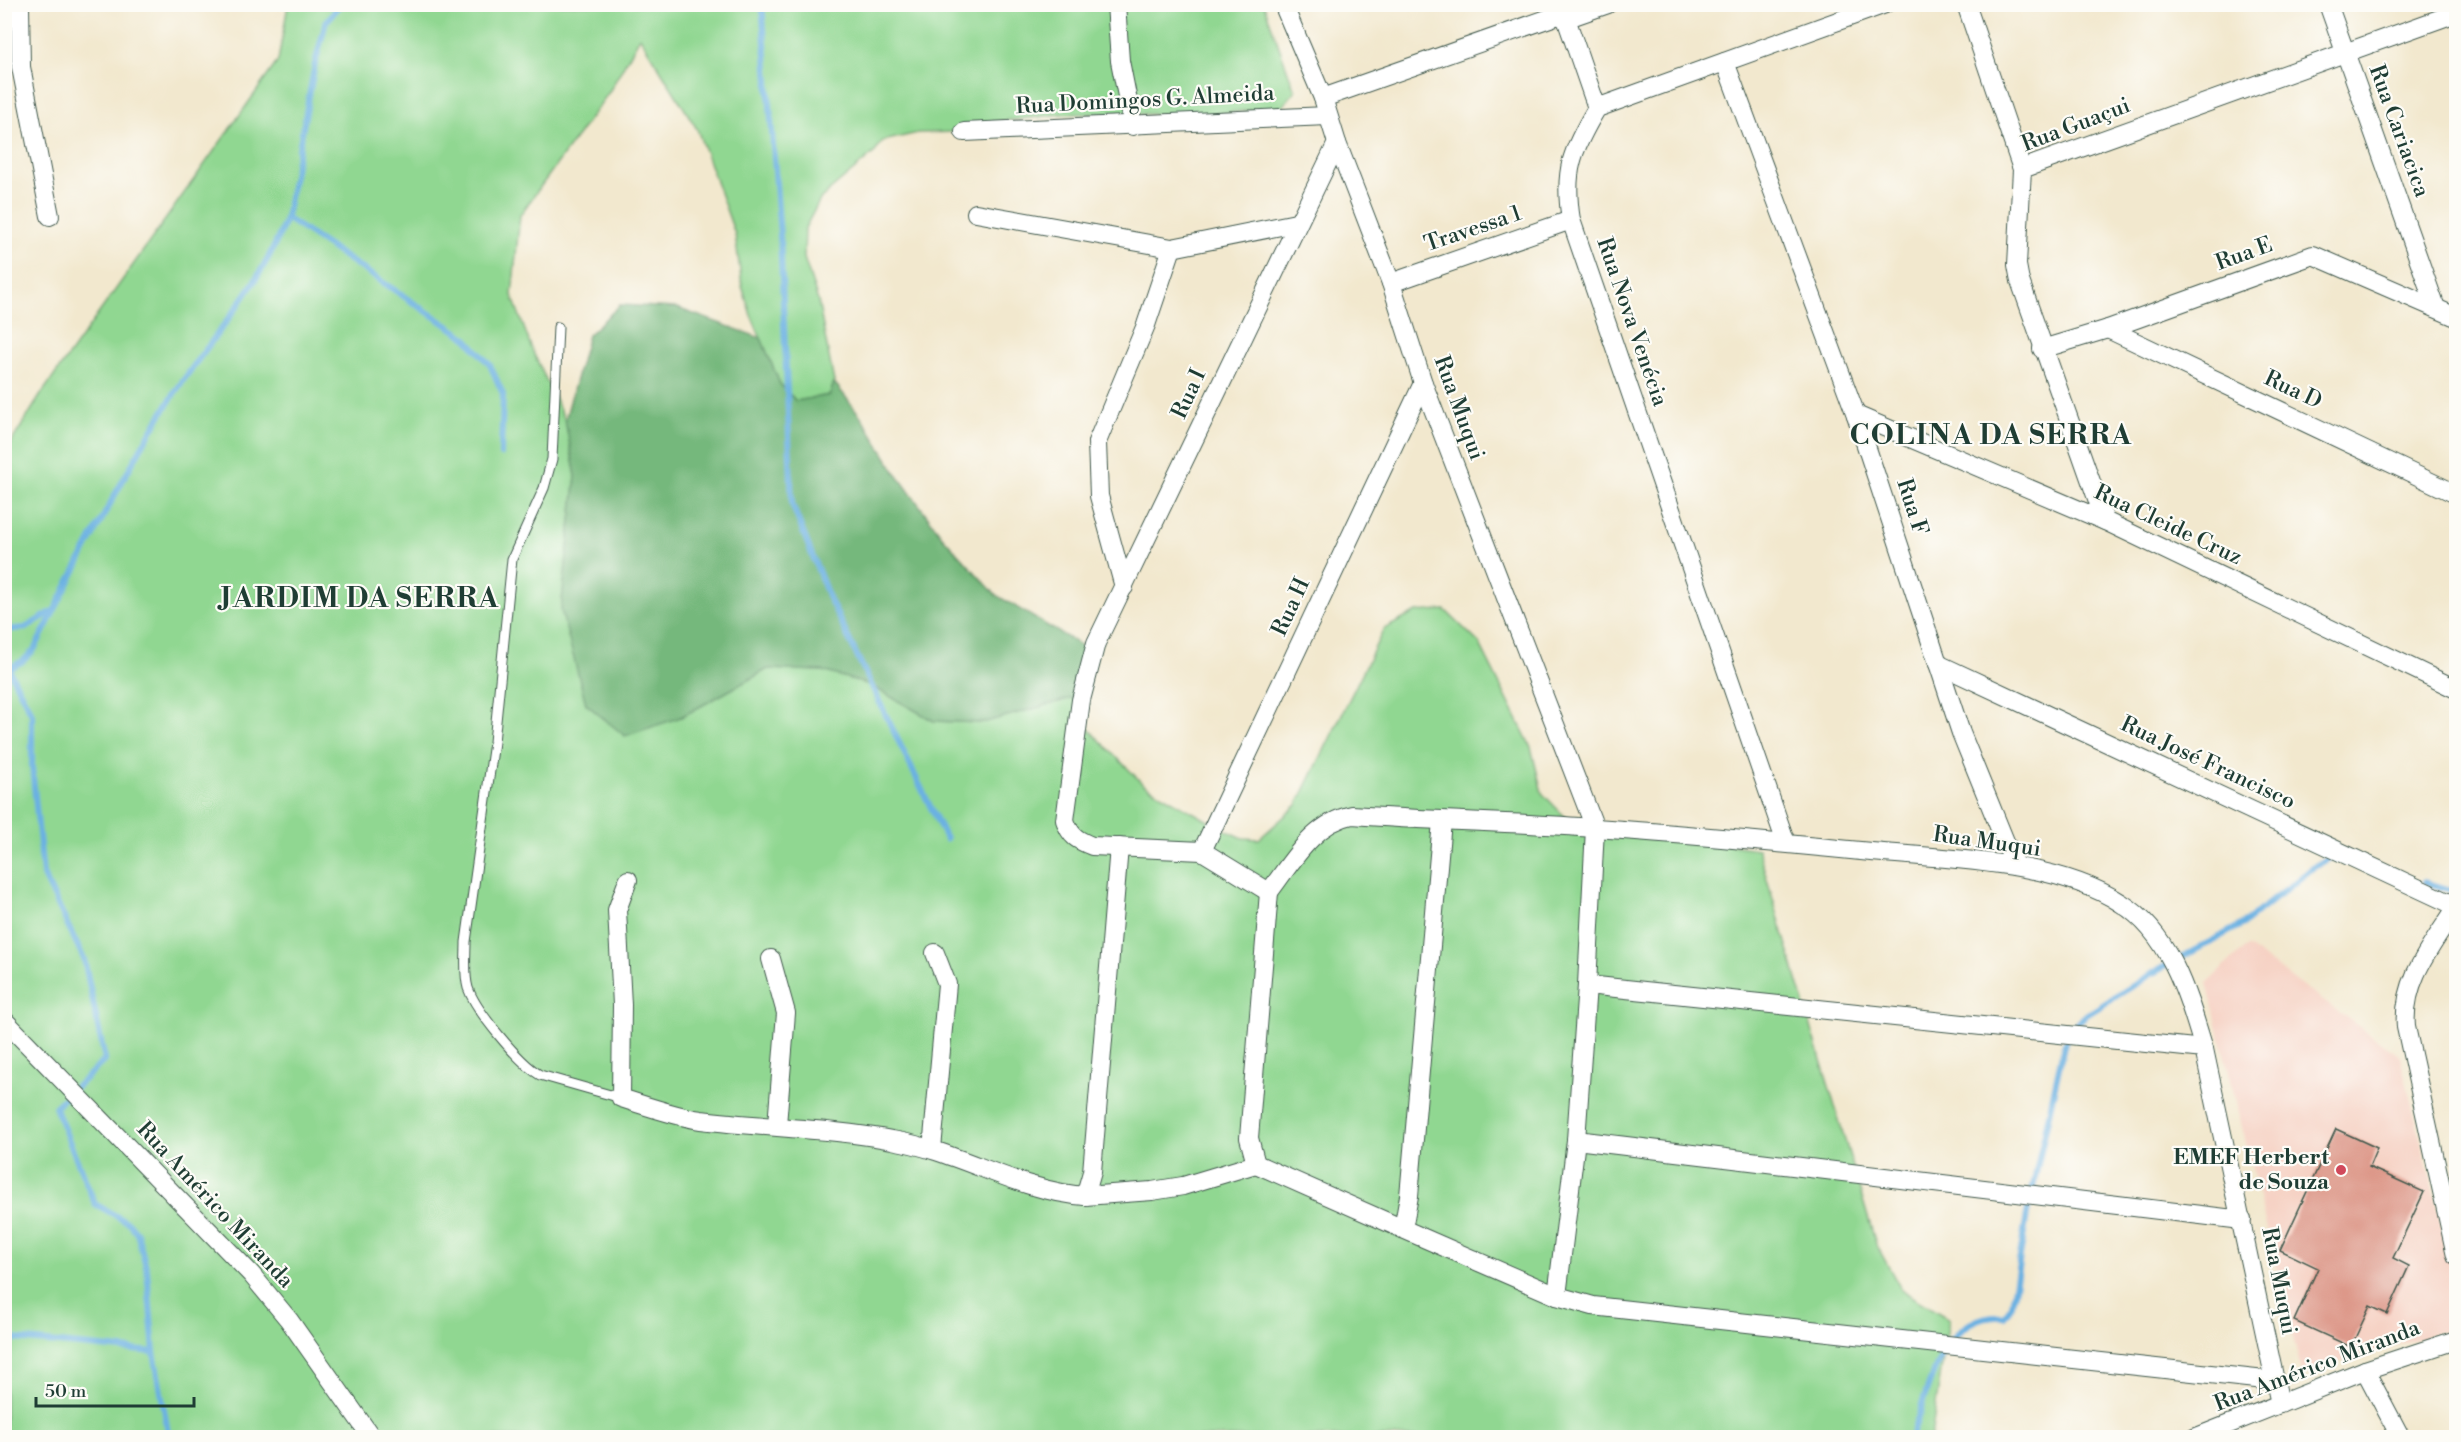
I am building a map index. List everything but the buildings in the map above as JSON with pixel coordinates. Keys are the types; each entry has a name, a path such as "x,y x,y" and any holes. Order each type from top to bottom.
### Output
{"street":[{"path":"20,4 11,39 21,67 50,216"},
{"path":"1116,4 1120,61 1133,126"},
{"path":"1323,98 1563,12 1608,4"},
{"path":"1563,12 1597,108 1885,4"},
{"path":"1966,4 2022,169"},
{"name":"Rua Cariacica","path":"2328,4 2436,308"},
{"name":"Rua Muqui","path":"1285,5 1323,98 1337,143 1391,283 1423,383 1594,828"},
{"name":"Rua Guaçui","path":"2106,521 2024,296 2017,265 2022,169 2457,13"},
{"name":"Rua F","path":"1725,62 1856,415 1961,733 2015,866"},
{"name":"Rua Nova Venécia","path":"1597,108 1571,156 1567,176 1571,220 1786,843"},
{"name":"Rua Domingos G. Almeida","path":"964,132 1328,116"},
{"name":"Rua I","path":"1119,846 1092,846 1075,839 1068,831 1065,820 1080,700 1088,667 1096,644 1296,223 1337,143"},
{"path":"976,213 1172,248 1296,223"},
{"name":"Travessa 1","path":"1391,283 1571,220"},
{"path":"1125,587 1100,496 1098,442 1146,325 1172,248"},
{"name":"Rua E","path":"2042,349 2109,329 2313,255 2457,316"},
{"name":"Rua D","path":"2109,329 2457,494"},
{"name":"Rua H","path":"1202,851 1423,383"},
{"name":"Rua Cleide Cruz","path":"1856,415 2106,521 2457,689"},
{"name":"Rua José Francisco","path":"1938,664 2457,907"},
{"name":"Rua Muqui","path":"1269,892 1309,840 1325,825 1336,818 1352,815 1442,822 1594,828 1786,843 2015,866 2080,884 2121,903 2150,926 2177,974 2205,1049 2280,1404"},
{"path":"1403,1229 1409,1196 1442,822"},
{"path":"1557,1296 1576,1140 1587,986 1594,828"},
{"path":"1085,1197 1092,1172 1119,846 1202,851 1269,892 1249,1138 1256,1164"},
{"path":"628,880 617,909 622,1005 621,1098 700,1120 777,1125 893,1140 932,1149 984,1171 1055,1194 1085,1197 1152,1191 1183,1186 1256,1164 1557,1296 1593,1306 2274,1381"},
{"path":"2457,907 2415,974 2404,1006 2406,1027 2457,1255"},
{"path":"932,1149 947,984 936,953"},
{"path":"771,959 783,994 786,1013 777,1125"},
{"path":"1587,986 2205,1049"},
{"name":"Rua Américo Miranda","path":"4,1020 251,1274 289,1320 372,1437"},
{"path":"1576,1140 2242,1220"},
{"name":"Rua Américo Miranda","path":"2194,1437 2364,1370 2457,1340"},
{"path":"2364,1370 2394,1435"}],"lane":[{"path":"558,327 550,472 512,559 507,586 494,742 466,942 466,967 468,987 475,1002 522,1063 540,1075 621,1098"}],"shaded area":[{"name":"EMEF Herbert de Souza","path":"2247,946 2400,1056 2456,1284 2456,1327 2302,1374 2207,983"}],"green space":[{"path":"288,5 1264,5 1295,91 1282,107 1215,114 1063,114 985,123 958,132 918,133 883,141 875,152 821,198 805,228 804,258 818,301 834,382 830,395 796,401 780,384 751,315 742,286 735,234 697,129 640,37 609,92 520,215 512,295 533,352 565,420 576,476 561,610 681,717 768,669 823,671 870,685 934,721 982,723 1076,697 1089,729 1143,784 1217,826 1243,838 1259,839 1297,805 1384,629 1416,612 1445,610 1479,643 1531,747 1542,793 1569,821 1758,849 1876,1244 1902,1291 1949,1319 1931,1437 5,1437 4,454 42,393 278,61"},
{"path":"620,305 677,308 761,338 780,384 796,401 830,395 834,382 862,418 898,476 942,536 996,595 1087,649 1076,697 982,723 934,721 870,685 823,671 768,669 681,717 625,736 586,704 561,610 576,476 565,420 588,335"}],"waterway":[{"path":"4,671 23,661 34,650 101,520 155,425 189,372 236,309 276,242 286,218 315,64 326,22 341,4"},
{"path":"762,4 780,235 792,504 829,598 946,839"},
{"path":"286,218 465,337 490,365 503,394 501,454"},
{"path":"4,630 25,628 53,611"},
{"path":"9,670 32,714 32,767 43,874 84,959 105,1060 55,1107 95,1204 129,1223 137,1233 147,1270 154,1352 169,1438"},
{"path":"1911,1438 1931,1378 1951,1341 1965,1327 1983,1318 2004,1316 2012,1305 2027,1214 2064,1045 2075,1025 2085,1016 2153,973 2243,924 2315,866 2337,854"},
{"path":"2425,882 2451,890 2456,887"},
{"path":"4,1338 154,1352"}],"place":[{"name":"EMEF Herbert de Souza","path":"2341,1170"}],"district":[{"name":"COLINA DA SERRA","path":"1991,435"},
{"name":"JARDIM DA SERRA","path":"360,598"}]}
